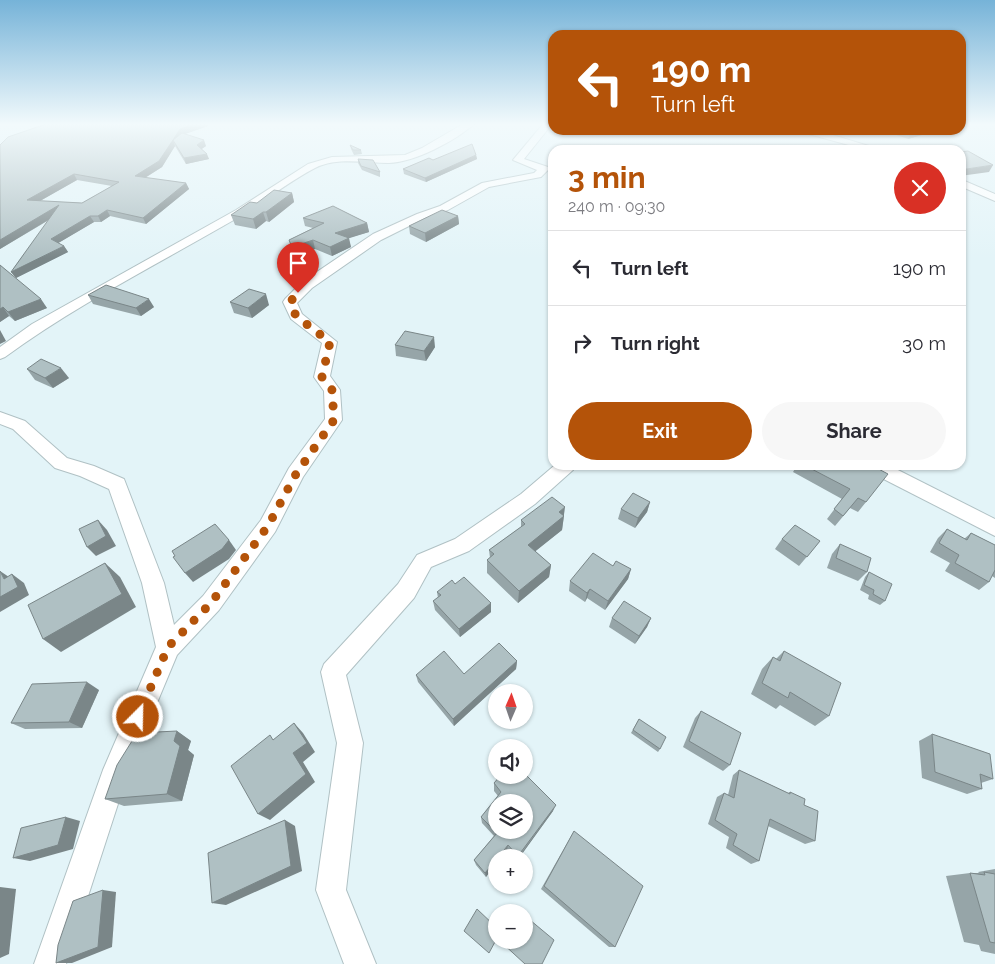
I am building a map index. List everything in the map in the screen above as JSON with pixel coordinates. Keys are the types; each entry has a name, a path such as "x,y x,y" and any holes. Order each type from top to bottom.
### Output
{"street":[{"path":"0,354 38,327 240,212 306,169"},
{"path":"50,964 116,770 168,647 211,603 268,526 296,474 334,420 332,390 322,377 330,342 296,316 290,302 307,285 377,237 421,216 444,208 486,185 537,175 544,169"},
{"path":"966,185 995,198"},
{"path":"0,418 19,425 61,464 87,471 117,484 153,583 168,647"},
{"path":"360,964 331,890 350,743 333,672 406,591 424,562 462,545 528,499 561,470"},
{"path":"882,470 995,528"}],"building":[{"path":"0,169 146,169 135,176 186,183 143,218 107,210 98,216 90,216 51,239 64,246 11,272 59,205 0,240","holes":["74,174 119,182 82,203 27,200"]},
{"path":"403,169 445,169 425,178"},
{"path":"274,190 292,193 253,219 231,215 250,202 257,203"},
{"path":"333,206 367,223 335,233 349,238 330,247 313,240 292,247 289,240 324,223 303,218"},
{"path":"442,210 458,216 425,233 409,226"},
{"path":"0,265 41,299 8,312 3,307 0,309"},
{"path":"106,285 149,299 136,308 88,295"},
{"path":"249,289 266,294 248,308 230,302"},
{"path":"405,331 434,337 424,351 395,345"},
{"path":"41,359 61,368 45,378 27,369"},
{"path":"814,470 880,470 888,474 866,502 858,498 843,516 834,509 850,489"},
{"path":"633,493 650,502 638,518 621,509"},
{"path":"552,497 565,507 559,512 564,516 528,545 551,565 519,591 487,560 494,554 489,550 525,524 521,520"},
{"path":"98,520 106,536 87,547 79,529"},
{"path":"215,524 229,540 222,549 185,573 173,557 175,556 172,551"},
{"path":"795,525 820,541 807,557 782,539"},
{"path":"947,529 967,540 971,533 995,545 995,570 989,582 955,563 959,555 939,543"},
{"path":"840,544 871,558 867,572 836,558"},
{"path":"593,553 613,566 616,561 631,569 608,601 590,589 587,593 570,581"},
{"path":"105,563 122,594 43,639 28,605"},
{"path":"0,571 4,579 12,574 18,587 0,597"},
{"path":"869,572 892,584 885,601 873,594 874,590 864,585"},
{"path":"464,577 491,603 459,629 433,601 441,595 437,592 452,580 455,584"},
{"path":"624,601 651,618 639,636 612,618"},
{"path":"499,643 517,661 492,684 488,684 488,687 453,719 416,675 444,651 464,674"},
{"path":"784,651 841,683 829,716 790,692 788,698 762,683 773,657 780,661"},
{"path":"87,682 69,722 11,723 32,684"},
{"path":"701,711 741,733 730,765 689,741"},
{"path":"639,719 666,737 660,749 633,730"},
{"path":"294,723 307,743 293,753 306,774 258,814 231,766 270,735 273,740"},
{"path":"177,731 174,741 180,746 167,794 105,799 117,765 137,733"},
{"path":"932,734 990,754 993,779 980,774 982,789 935,772"},
{"path":"739,770 805,799 804,805 818,811 815,841 770,819 759,861 733,845 737,834 715,820 724,793 734,798"},
{"path":"533,782 556,805 533,836 533,794 499,794 501,792 495,784 533,784"},
{"path":"488,808 488,824 481,817"},
{"path":"66,817 58,845 13,858 21,828"},
{"path":"285,820 291,866 212,903 208,853"},
{"path":"574,831 643,886 615,947 544,886"},
{"path":"492,839 531,839 523,849 512,849 508,845 505,849 488,849 488,869 485,873 474,860"},
{"path":"984,872 995,874 995,943 990,942 970,873 985,875"},
{"path":"103,890 98,947 56,963 58,945 73,901"},
{"path":"477,909 488,919 488,949 491,949 489,953 464,931"},
{"path":"533,922 554,940 542,964 525,964 509,949 533,949"}],"route":[{"path":"138,717 168,647 211,603 268,526 296,474 334,420 332,390 322,377 330,342 296,316 290,302 298,293"}]}
